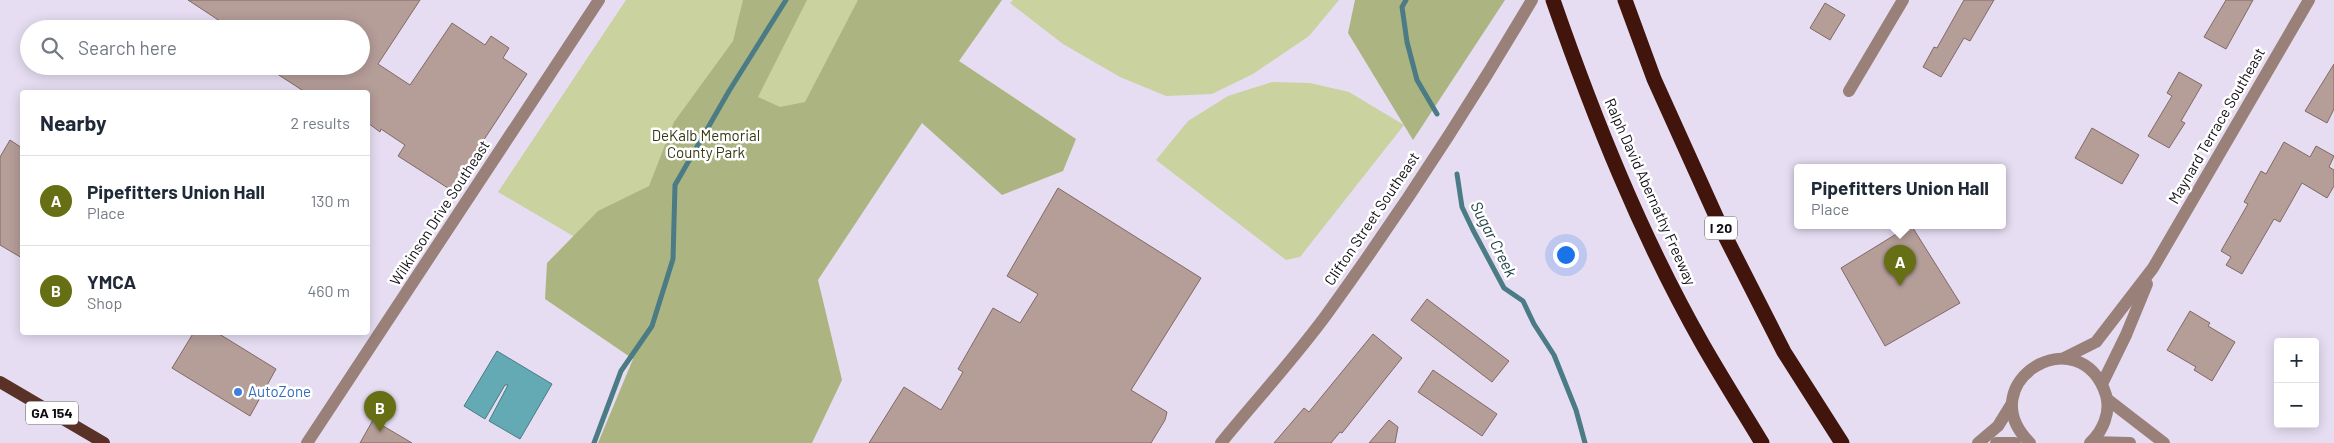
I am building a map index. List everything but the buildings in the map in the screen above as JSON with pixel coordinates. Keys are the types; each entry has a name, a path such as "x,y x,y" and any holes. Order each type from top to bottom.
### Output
{"highway":[{"name":"Ralph David Abernathy Freeway","path":"1553,0 1582,83 1653,248 1703,345 1762,443"},
{"name":"I 20","path":"1625,0 1654,79 1724,234 1784,352 1842,443"}],"main road":[{"name":"GA 154","path":"0,382 104,443"}],"street":[{"name":"Wilkinson Drive Southeast","path":"307,443 599,0"},
{"name":"Clifton Street Southeast","path":"1221,443 1327,314 1485,79 1532,0"},
{"path":"1849,91 1902,0"},
{"name":"Maynard Terrace Southeast","path":"2012,405 2022,376 2034,365 2048,359 2064,358 2096,342 2153,268 2309,0"},
{"name":"Maynard Terrace Southeast","path":"2102,384 2126,335 2153,268"},
{"path":"2064,358 2079,362 2092,371 2102,384 2107,399 2107,415 2101,430 2090,443"},
{"path":"2107,399 2164,443"},
{"path":"1978,443 1998,426 2012,405"},
{"path":"2012,405 2014,420 2021,434 2030,443"},
{"path":"1996,443 2015,443"},
{"path":"2090,443 2130,443"}],"green space":[{"name":"DeKalb Memorial County Park","path":"626,0 950,0 764,348 498,192"},
{"path":"743,0 807,0 758,97 780,107 805,102 858,0 1002,0 959,61 1076,139 1063,171 1002,195 922,123 818,280 842,380 812,443 598,443 633,359 545,299 547,263 598,211 649,186 674,122 733,41"},
{"path":"1013,0 1339,0 1309,36 1253,74 1212,94 1166,96 1120,77 1063,44 1010,3"},
{"path":"1355,0 1505,0 1413,140 1348,33"},
{"path":"1272,82 1310,83 1349,92 1404,125 1300,257 1286,260 1156,160 1188,121 1228,96"}],"water":[{"path":"497,351 552,384 520,439 489,421 508,385 505,385 485,419 464,406"}],"waterway":[{"path":"594,443 621,371 652,326 673,259 675,185 729,91 786,0"},
{"name":"Sugar Creek","path":"1406,0 1402,7 1407,42 1417,80 1437,114"},
{"name":"Sugar Creek","path":"1457,174 1462,207 1504,288 1523,301 1534,324 1554,355 1576,410 1585,443"}],"place":[{"name":"Pipefitters Union Hall","path":"1900,286"},
{"name":"AutoZone","path":"238,392"},
{"name":"YMCA","path":"380,432"}]}
